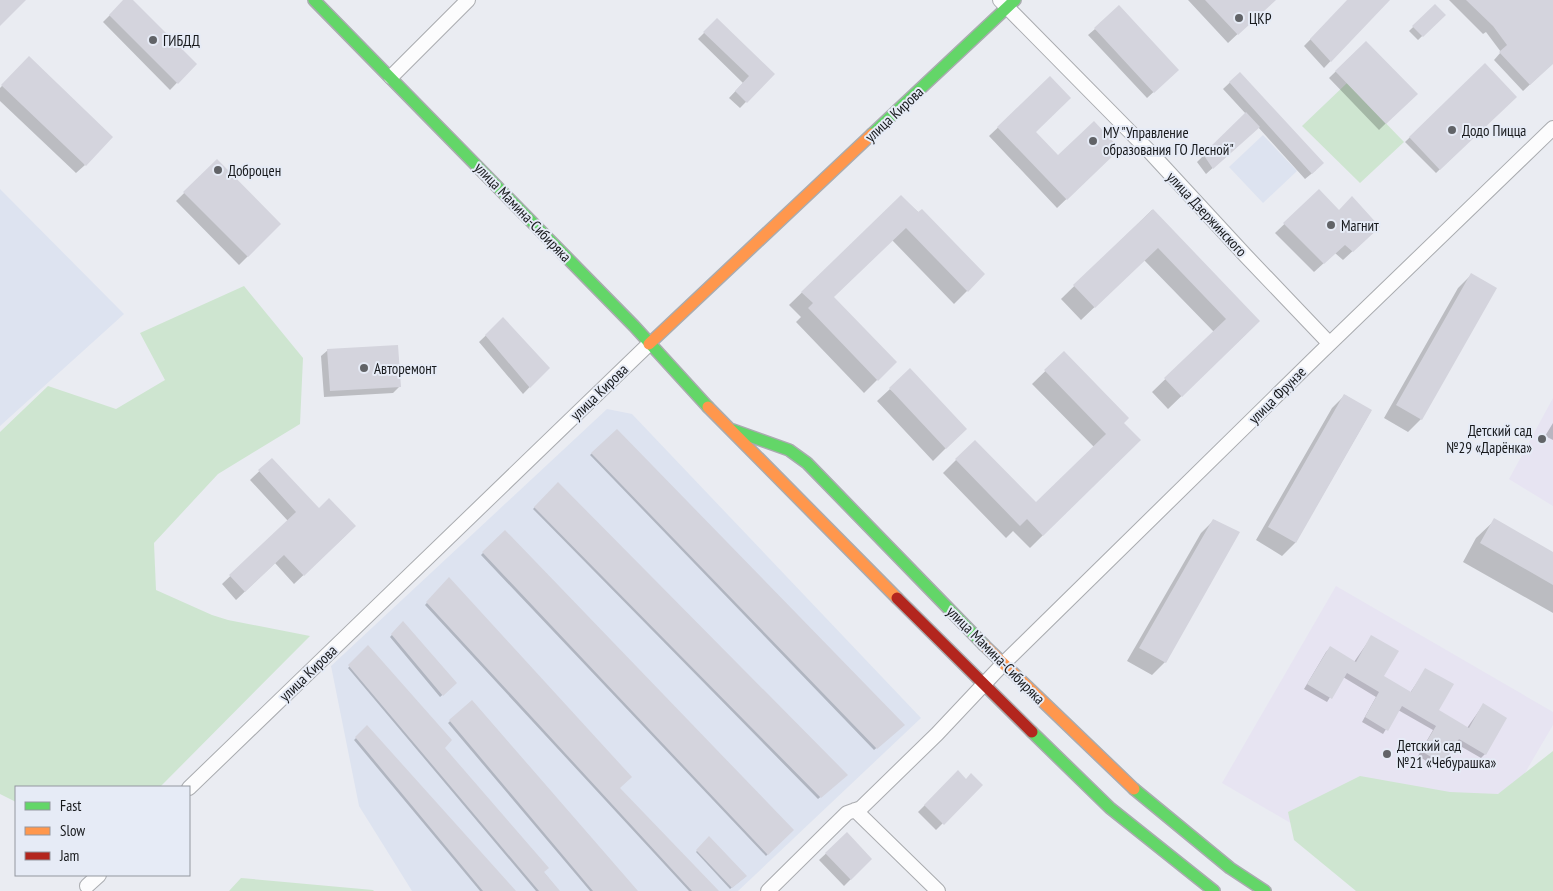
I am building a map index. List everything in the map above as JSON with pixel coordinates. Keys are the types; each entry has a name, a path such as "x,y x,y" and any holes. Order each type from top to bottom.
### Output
{"main road":[{"name":"улица Мамина-Сибиряка","path":"314,0 627,318 727,427 984,685 1110,808 1214,891"},
{"name":"улица Кирова","path":"649,344 1007,3"},
{"name":"улица Мамина-Сибиряка","path":"727,427 789,450 808,463 1004,664 1127,784 1230,868 1265,891"}],"street":[{"path":"391,77 468,0"},
{"name":"улица Дзержинского","path":"1007,3 1150,152 1244,256 1329,344"},
{"name":"улица Фрунзе","path":"768,891 847,813 862,808 1004,664 1329,344 1553,128"},
{"name":"улица Кирова","path":"190,787 649,344"},
{"path":"855,810 938,891"},
{"path":"88,886 98,876"}],"shaded area":[{"path":"1263,135 1297,171 1263,203 1229,167"},
{"path":"0,189 124,314 0,426"},
{"name":"Детский сад №29 «Дарёнка»","path":"1553,398 1553,506 1509,479"},
{"path":"607,409 632,414 921,718 738,891 412,891 359,806 331,666"},
{"name":"Детский сад №21 «Чебурашка»","path":"1336,586 1553,712 1553,725 1456,891 1407,891 1222,783"}],"green space":[{"path":"1347,83 1404,142 1360,183 1302,126"},
{"path":"244,286 303,358 300,424 218,474 154,543 156,590 212,615 228,620 310,636 161,786 15,786 15,802 0,794 0,432 48,386 116,409 165,380 140,333"},
{"path":"1553,751 1553,891 1356,891 1294,840 1288,812 1360,776 1450,792 1498,794"},
{"path":"241,878 373,890 374,891 229,891"}],"building":[{"path":"0,0 26,0 0,26"},
{"name":"ГИБДД","path":"123,0 133,0 197,64 178,84 109,15"},
{"name":"ЦКР","path":"1205,0 1276,0 1238,35"},
{"path":"1347,0 1390,0 1331,62 1310,39"},
{"path":"1466,0 1553,0 1553,64 1530,85 1499,52 1507,45 1493,26"},
{"path":"1435,4 1446,15 1423,37 1412,26"},
{"path":"1119,5 1179,70 1154,93 1094,28"},
{"path":"717,18 775,74 747,103 735,91 749,76 703,32"},
{"path":"1366,41 1418,94 1386,124 1335,71"},
{"path":"29,56 113,137 86,166 1,85"},
{"path":"1485,63 1517,97 1440,170 1409,137"},
{"path":"1240,72 1324,163 1312,174 1229,82"},
{"name":"МУ \"Управление образования ГО Лесной\"","path":"1050,76 1071,98 1036,132 1058,155 1094,121 1120,149 1067,200 997,127"},
{"path":"1246,112 1260,127 1213,169 1203,154"},
{"path":"217,159 281,224 248,257 183,192"},
{"name":"Магнит","path":"1319,189 1339,210 1352,196 1380,227 1353,252 1345,245 1324,264 1283,223"},
{"path":"901,195 918,212 922,209 985,274 968,292 906,228 834,297 897,362 878,381 808,308 813,303 801,292"},
{"path":"1153,209 1260,321 1182,397 1164,378 1226,319 1158,248 1095,308 1073,285"},
{"path":"1471,273 1497,288 1422,420 1396,405"},
{"path":"503,317 550,368 530,388 485,335"},
{"name":"Авторемонт","path":"398,345 401,387 330,391 327,349"},
{"path":"1064,351 1129,418 1124,423 1141,440 1043,536 1027,519 1020,526 955,459 975,440 1036,502 1106,434 1044,370"},
{"path":"910,368 967,429 946,449 889,388"},
{"path":"1344,394 1372,410 1296,543 1268,527"},
{"path":"617,429 905,725 877,749 591,453"},
{"path":"272,458 319,508 329,498 356,526 304,576 284,555 245,592 229,575 296,512 258,470"},
{"path":"558,482 848,775 821,798 534,507"},
{"path":"1494,518 1553,552 1553,585 1480,543"},
{"path":"1213,519 1240,532 1166,663 1139,648"},
{"path":"505,530 794,830 768,855 482,552"},
{"path":"449,577 632,777 620,788 719,891 692,891 426,602"},
{"path":"403,621 457,683 443,696 391,634"},
{"path":"1371,635 1399,651 1384,676 1411,692 1425,668 1454,684 1439,710 1469,728 1483,703 1507,718 1486,755 1459,739 1443,764 1421,751 1436,726 1402,706 1388,731 1365,717 1379,692 1347,673 1332,699 1307,684 1330,646 1356,662"},
{"path":"368,645 452,740 445,748 549,868 544,872 560,891 539,891 348,665"},
{"path":"472,700 638,891 593,891 449,720"},
{"path":"367,725 516,891 483,891 355,737"},
{"path":"958,770 966,779 971,773 983,785 944,825 924,805"},
{"path":"847,832 872,859 851,880 825,853"},
{"path":"709,836 747,876 732,888 696,850"}],"traffic: fast":[{"path":"314,0 634,326 708,407"},
{"path":"872,134 1015,0"},
{"path":"733,430 789,450 807,463 984,645"},
{"path":"1032,732 1110,808 1214,891"},
{"path":"1134,789 1230,868 1265,891"}],"traffic: slow":[{"path":"649,344 872,134"},
{"path":"708,407 897,598"},
{"path":"984,645 1134,789"}],"traffic: jam":[{"path":"897,598 1032,732"}],"place":[{"name":"ЦКР","path":"1239,18"},
{"name":"ГИБДД","path":"153,40"},
{"name":"Додо Пицца","path":"1452,130"},
{"name":"МУ \"Управление образования ГО Лесной\"","path":"1093,141"},
{"name":"Доброцен","path":"218,170"},
{"name":"Магнит","path":"1331,225"},
{"name":"Авторемонт","path":"364,368"},
{"name":"Детский сад №29 «Дарёнка»","path":"1542,439"},
{"name":"Детский сад №21 «Чебурашка»","path":"1387,754"}]}
